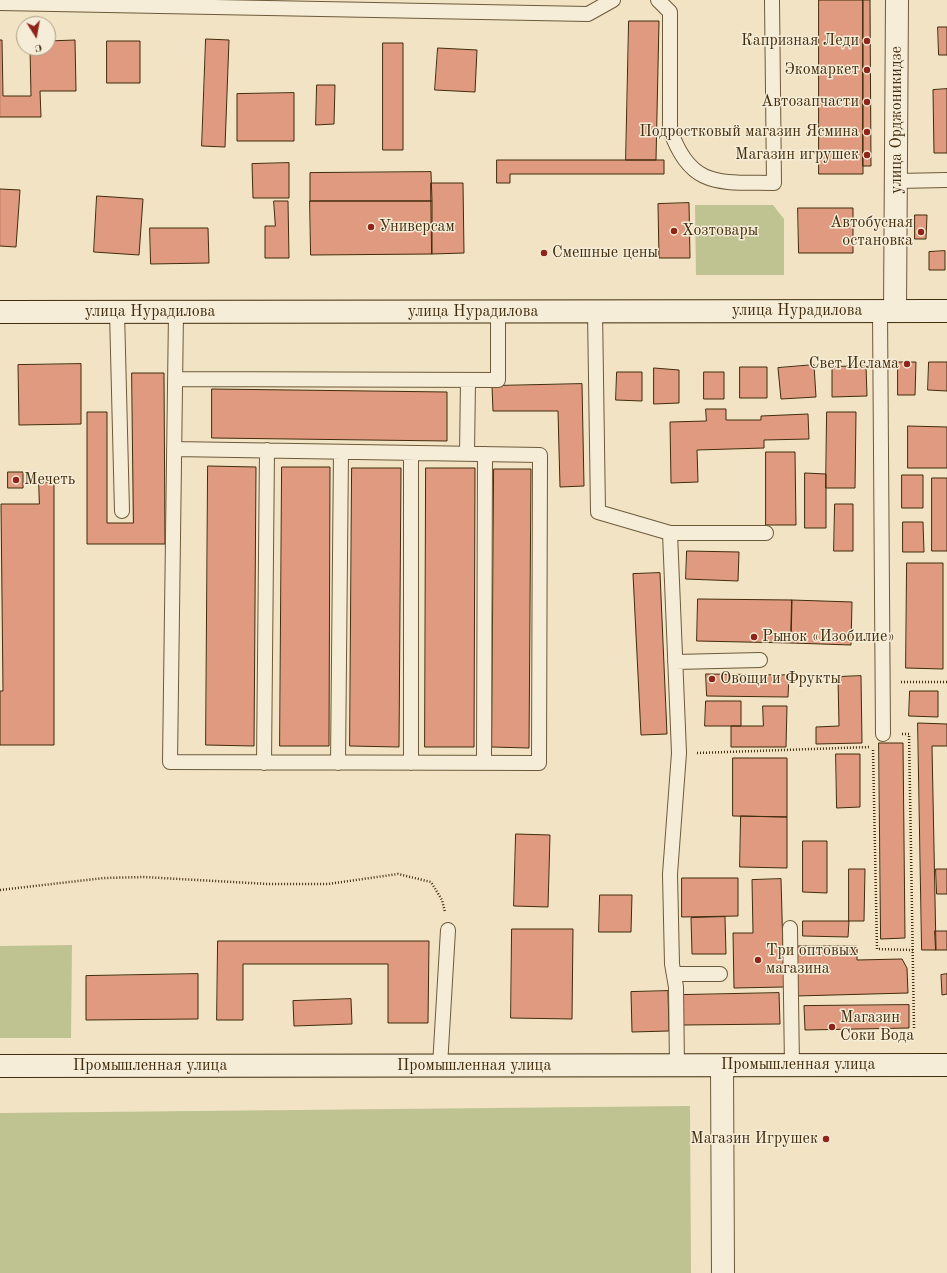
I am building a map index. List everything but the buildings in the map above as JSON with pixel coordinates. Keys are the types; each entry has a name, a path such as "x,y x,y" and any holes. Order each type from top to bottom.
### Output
{"street":[{"name":"улица Орджоникидзе","path":"888,311 896,181 897,0"},
{"name":"улица Нурадилова","path":"0,312 947,311"},
{"name":"Промышленная улица","path":"0,1066 792,1066 947,1064"},
{"path":"722,1066 723,1273"}],"lane":[{"path":"0,2 288,5 588,14 613,0"},
{"path":"658,0 670,12 670,129 675,144 684,160 697,172 709,180 723,182 774,183 772,0"},
{"path":"896,181 947,180"},
{"path":"883,734 882,683 888,311"},
{"path":"117,312 122,511"},
{"path":"174,449 540,455 539,763 170,762 174,449 176,312"},
{"path":"175,379 498,380 498,312"},
{"path":"595,312 598,512 670,533 766,534"},
{"path":"467,454 468,380"},
{"path":"264,763 267,450"},
{"path":"338,763 341,452"},
{"path":"411,453 411,763"},
{"path":"484,763 485,454"},
{"path":"670,533 679,753 670,874 677,1066"},
{"path":"675,662 760,660"},
{"path":"790,928 792,1066"},
{"path":"440,1066 448,930"},
{"path":"674,974 720,974"}],"path":[{"path":"882,683 947,682"},
{"path":"913,950 877,949 872,734 909,734 913,950 914,1028"},
{"path":"679,753 873,747"},
{"path":"0,890 104,878 144,877 268,884 328,884 398,874 431,882 442,900 448,930"}],"green space":[{"path":"695,205 773,205 784,219 784,275 696,275"},
{"path":"72,945 71,1038 0,1038 0,946"},
{"path":"690,1106 691,1273 0,1273 0,1113"}],"place":[{"name":"Капризная Леди","path":"867,41"},
{"name":"Экомаркет","path":"867,70"},
{"name":"Автозапчасти","path":"867,102"},
{"name":"Подростковый магазин Ясмина","path":"867,132"},
{"name":"Магазин игрушек","path":"867,155"},
{"name":"Универсам","path":"371,227"},
{"name":"Хозтовары","path":"674,231"},
{"name":"Автобусная остановка","path":"921,232"},
{"name":"Смешные цены","path":"544,253"},
{"name":"Свет Ислама","path":"907,364"},
{"name":"Мечеть","path":"16,480"},
{"name":"Рынок «Изобилие»","path":"754,637"},
{"name":"Овощи и Фрукты","path":"712,679"},
{"name":"Три оптовых магазина","path":"758,960"},
{"name":"Магазин Соки Вода","path":"832,1027"},
{"name":"Магазин Игрушек","path":"826,1139"}]}
